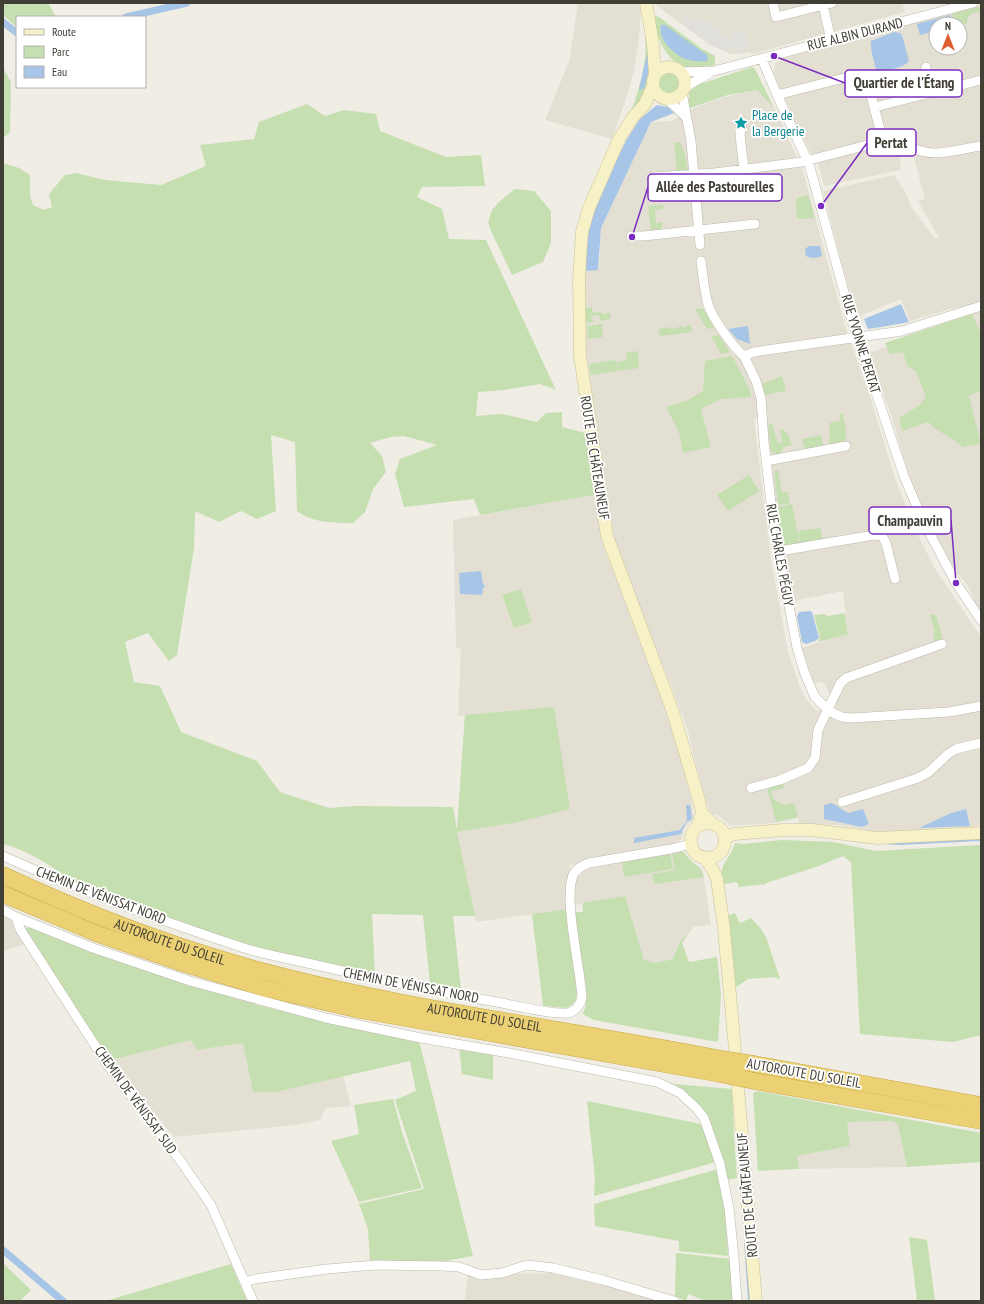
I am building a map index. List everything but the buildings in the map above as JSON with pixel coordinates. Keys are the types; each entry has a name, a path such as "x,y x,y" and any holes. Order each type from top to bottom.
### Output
{"highway":[{"name":"AUTOROUTE DU SOLEIL","path":"3,875 44,894 118,924 197,951 269,973 363,995 721,1067 754,1080 981,1121"},
{"name":"AUTOROUTE DU SOLEIL","path":"3,894 98,934 179,962 267,989 360,1010 721,1067 754,1064 981,1105"}],"main road":[{"path":"646,3 655,62 655,91 664,98 674,98 683,89 685,79 667,62 653,44"},
{"path":"654,80 660,69 668,67 677,70"},
{"name":"ROUTE DE CHÂTEAUNEUF","path":"654,80 645,104 633,117 619,138 589,208 582,232 578,279 580,356 607,536 673,712 702,813"},
{"name":"ROUTE DE CHÂTEAUNEUF","path":"645,104 664,98"},
{"path":"719,854 712,857 704,857 698,855 693,850 691,844 691,834 698,826 702,813 713,824 721,829 725,837 724,846 719,854 717,879 725,937 735,1049"},
{"path":"698,826 706,823 713,824"},
{"path":"725,837 735,834 783,830 812,830 877,838 981,833"},
{"path":"704,857 717,879"},
{"name":"ROUTE DE CHÂTEAUNEUF","path":"738,1089 756,1301"}],"street":[{"path":"773,3 777,21 828,4 831,40"},
{"name":"RUE ALBIN DURAND","path":"677,70 714,71 972,3"},
{"name":"RUE YVONNE PERTAT","path":"762,59 808,161 858,336 904,476 923,521 956,583 981,620"},
{"path":"926,67 925,83 927,94"},
{"name":"RUE ALBIN DURAND","path":"683,89 714,71"},
{"path":"777,95 852,76 861,78 868,84 883,141"},
{"path":"875,107 981,80"},
{"path":"683,89 690,136 700,245"},
{"path":"664,98 686,117"},
{"path":"742,122 740,135 744,169"},
{"path":"652,178 694,175 808,161 883,141 934,153 981,146"},
{"path":"631,236 644,236 755,224"},
{"name":"RUE CHARLES PÉGUY","path":"701,261 708,306 737,350 744,356 760,392 773,520 797,648 805,674 815,696 828,710 842,717 852,718 981,709"},
{"path":"744,356 754,352 774,348 909,329 981,306"},
{"path":"766,461 846,446"},
{"path":"780,551 874,535 882,536 886,542 895,579"},
{"path":"751,788 780,780 808,768 815,758 818,730 840,684 846,678 942,644"},
{"path":"842,802 918,778 929,772 948,754 956,749 981,743"},
{"name":"CHEMIN DE VÉNISSAT NORD","path":"3,856 98,896 245,948 369,978 564,1013 576,1010 580,1005 582,998 570,902 570,886 575,871 580,866 589,863 672,849 691,844"},
{"path":"3,910 16,917 93,948 190,981 318,1016 421,1038 509,1053 657,1082 680,1093 704,1118 720,1164 729,1208 737,1301"},
{"name":"CHEMIN DE VÉNISSAT SUD","path":"16,917 20,929 107,1064 182,1163 211,1205 253,1301"},
{"path":"245,1282 255,1279 327,1269 376,1265 459,1267 481,1275 502,1273 527,1265 553,1268 603,1280 674,1301"}],"shaded area":[{"path":"578,3 640,3 641,11 639,38 634,70 612,139 545,120 569,61"},
{"path":"655,3 902,3 905,12 752,54 748,52 731,54 710,45"},
{"path":"981,5 981,612 975,603 968,586 952,566 926,516 907,472 895,427 869,353 973,315 972,313 957,307 910,321 901,299 857,317 823,191 894,175 906,193 910,205 935,239 939,238 918,201 925,199 913,154 899,149 901,170 824,186 818,163 812,155 795,122 774,74 775,64 783,58 928,19 928,56 968,56 968,16 940,16"},
{"path":"688,16 696,22 700,17 721,30 719,36 732,38 733,32 744,30 749,49 739,50 732,47 730,52 710,44 682,23"},
{"path":"757,90 775,108 803,171 845,326 870,397 895,478 915,529 934,567 981,637 981,825 974,827 878,832 838,825 799,824 798,818 776,823 730,826 720,816 712,814 704,795 688,730 615,543 588,376 586,354 585,271 599,269 601,228 651,122 672,121 690,110 732,95","holes":["706,259 708,287 713,307 743,352 733,354 703,308 697,260","765,414 776,508 794,601 843,591 848,633 802,648 814,683 822,682 825,684 831,697 817,711 806,699 800,687 788,652 771,559 754,418"]},
{"path":"594,495 605,552 659,691 678,748 691,798 694,818 684,830 682,839 676,843 581,860 576,864 569,865 570,872 577,877 584,870 680,851 684,852 688,859 701,868 703,872 711,925 693,927 679,943 673,959 655,963 644,961 625,896 574,905 570,909 476,922 457,832 465,715 458,716 461,649 456,648 453,520"},
{"path":"3,913 13,918 26,944 3,951"},
{"path":"191,1040 197,1050 243,1043 276,1092 343,1076 351,1106 326,1108 320,1120 296,1125 174,1137 111,1060"},
{"path":"892,1121 898,1125 907,1167 799,1169 797,1156 850,1146 846,1122"},
{"path":"554,1273 608,1283 668,1301 465,1301 468,1275"}],"green space":[{"path":"3,3 48,3 55,16 16,16 16,26 3,15"},
{"path":"981,6 981,13 973,12 970,16 953,16 952,14"},
{"path":"655,16 659,17 702,49 715,56 715,65 693,68 677,63 670,57 660,42 657,33"},
{"path":"648,36 653,69 649,78 647,94 631,112 644,65 646,46 645,37"},
{"path":"752,67 755,69 774,108 757,90 728,95 690,108 689,92 697,85"},
{"path":"3,68 11,82 10,132 3,138"},
{"path":"669,71 677,75 681,83 677,91 669,95 661,91 657,83 661,75"},
{"path":"307,104 325,116 344,110 376,114 380,131 446,157 481,155 485,186 422,187 417,197 442,209 449,239 486,240 556,390 540,384 504,390 478,392 476,416 502,414 537,422 546,413 562,412 562,427 585,433 594,495 480,515 474,499 404,507 395,474 400,459 437,445 404,436 390,437 370,443 382,456 386,472 373,489 365,512 353,523 324,522 310,518 297,511 295,442 271,435 276,511 257,519 241,511 219,522 195,511 194,548 177,655 169,661 148,633 125,642 134,682 160,686 181,732 257,761 280,792 329,808 355,806 453,807 457,830 465,715 554,707 570,809 518,822 457,832 475,916 453,916 461,990 430,984 423,915 372,914 375,975 246,945 78,885 32,855 3,844 3,163 19,168 30,175 30,196 33,205 44,210 52,207 49,194 65,175 76,173 105,180 161,185 206,166 200,145 254,139 259,122"},
{"path":"680,142 685,155 688,172 677,173 674,143"},
{"path":"515,189 534,191 551,211 551,243 543,262 512,275 488,222 492,210 500,201"},
{"path":"808,195 815,218 800,219 797,217 796,200 799,197"},
{"path":"663,205 663,209 655,210 656,223 662,222 662,229 651,230 648,206"},
{"path":"592,307 593,313 610,313 611,319 600,321 599,315 591,316 591,319 594,322 586,323 586,308"},
{"path":"703,308 714,328 707,329 695,309"},
{"path":"972,314 981,334 981,391 969,396 981,444 963,447 928,422 902,431 899,418 919,406 926,397 916,371 907,366 903,352 890,354 885,343"},
{"path":"602,324 603,337 588,339 587,326"},
{"path":"687,325 691,325 692,332 660,336 658,329 671,327 671,329 683,326 684,328"},
{"path":"719,335 730,352 721,354 711,336"},
{"path":"638,351 639,368 619,371 617,362 627,360 626,353"},
{"path":"732,356 749,388 751,397 721,399 701,409 711,447 683,453 679,432 666,407 688,400 703,391 705,361"},
{"path":"616,360 618,371 591,375 589,364"},
{"path":"782,376 786,391 765,395 762,384"},
{"path":"840,414 843,414 846,432 844,442 829,445 829,423 840,421"},
{"path":"768,424 772,424 778,443 782,442 780,430 783,429 789,436 792,445 784,447 779,454 771,451"},
{"path":"821,435 823,447 805,450 802,439"},
{"path":"778,470 782,492 788,492 790,503 778,505 774,471"},
{"path":"749,475 759,491 728,511 717,495"},
{"path":"792,504 800,545 784,546 776,507"},
{"path":"820,528 823,539 800,543 798,531"},
{"path":"521,589 532,622 514,628 502,595"},
{"path":"845,613 848,634 818,642 820,638 814,615 823,614 828,616"},
{"path":"930,614 936,615 942,636 941,641 935,642 933,634 935,633"},
{"path":"783,783 785,788 771,791 773,799 784,805 794,803 798,817 776,822 767,787"},
{"path":"782,840 834,842 875,851 981,845 981,1035 953,1042 860,1034 851,862 843,856 766,884 739,887 737,882 724,884 722,877 723,867 735,843 744,844"},
{"path":"670,852 673,869 624,877 622,862"},
{"path":"684,852 686,856 698,867 703,873 704,877 655,884 652,874 675,870 672,854"},
{"path":"625,896 644,960 655,963 673,959 679,943 693,927 682,943 689,962 717,957 721,994 718,1042 594,1020 583,1014 586,1005 575,912 583,912 582,903"},
{"path":"568,909 577,993 575,1002 567,1008 543,1006 532,914"},
{"path":"735,913 740,923 751,918 761,929 766,937 780,979 773,977 748,979 736,987 728,916"},
{"path":"36,926 158,973 233,998 302,1016 419,1041 473,1256 428,1264 370,1262 368,1229 359,1204 424,1189 395,1100 416,1091 410,1061 276,1092 253,1092 243,1043 197,1050 191,1040 111,1060 22,929"},
{"path":"459,1047 493,1052 493,1080 462,1074"},
{"path":"674,1084 732,1089 737,1178 727,1180 710,1123 706,1115"},
{"path":"758,1091 981,1133 981,1162 907,1167 898,1125 892,1121 847,1122 850,1146 797,1156 799,1169 758,1171 753,1093"},
{"path":"393,1099 402,1132 422,1188 359,1202 331,1141 359,1134 354,1105"},
{"path":"587,1101 701,1124 716,1162 594,1196 595,1178"},
{"path":"718,1169 725,1210 728,1256 679,1251 679,1241 595,1226 594,1204"},
{"path":"909,1237 927,1240 935,1301 917,1301"},
{"path":"676,1253 732,1259 734,1301 706,1301 688,1294 686,1301 675,1296"},
{"path":"3,1263 31,1290 20,1301 3,1301"},
{"path":"231,1264 247,1301 105,1301"}],"water":[{"path":"928,21 928,33 920,35 917,24"},
{"path":"661,25 665,25 707,55 708,61 691,61 673,52 662,36"},
{"path":"894,32 902,35 909,61 903,66 890,70 878,71 872,55 871,41"},
{"path":"648,53 650,66 644,88 640,90 639,89"},
{"path":"657,105 668,107 674,113 651,122 601,228 598,270 585,271 585,255 594,212 627,139 640,119"},
{"path":"809,246 820,246 822,256 810,258 806,256 805,249"},
{"path":"901,304 909,322 868,329 864,319"},
{"path":"748,326 750,344 737,339 728,329"},
{"path":"481,571 483,584 485,586 482,595 460,594 459,573"},
{"path":"799,612 812,612 819,638 806,644 802,642 797,616"},
{"path":"832,803 848,813 863,809 869,824 862,827 824,819 824,805"},
{"path":"686,805 690,805 692,817 691,820 686,822 681,834 634,843 634,838 680,830 687,820"},
{"path":"966,809 970,826 919,828 951,813"},
{"path":"980,838 980,841 901,845 883,844 883,843"}],"waterway":[{"path":"130,16 187,3"},
{"path":"3,22 16,32"},
{"path":"745,1240 749,1301"},
{"path":"3,1250 63,1301"}],"place":[{"name":"Quartier de l'Étang","path":"774,56"},
{"name":"Place de la Bergerie","path":"741,123"},
{"name":"Pertat","path":"821,206"},
{"name":"Allée des Pastourelles","path":"632,237"},
{"name":"Champauvin","path":"956,583"}]}
